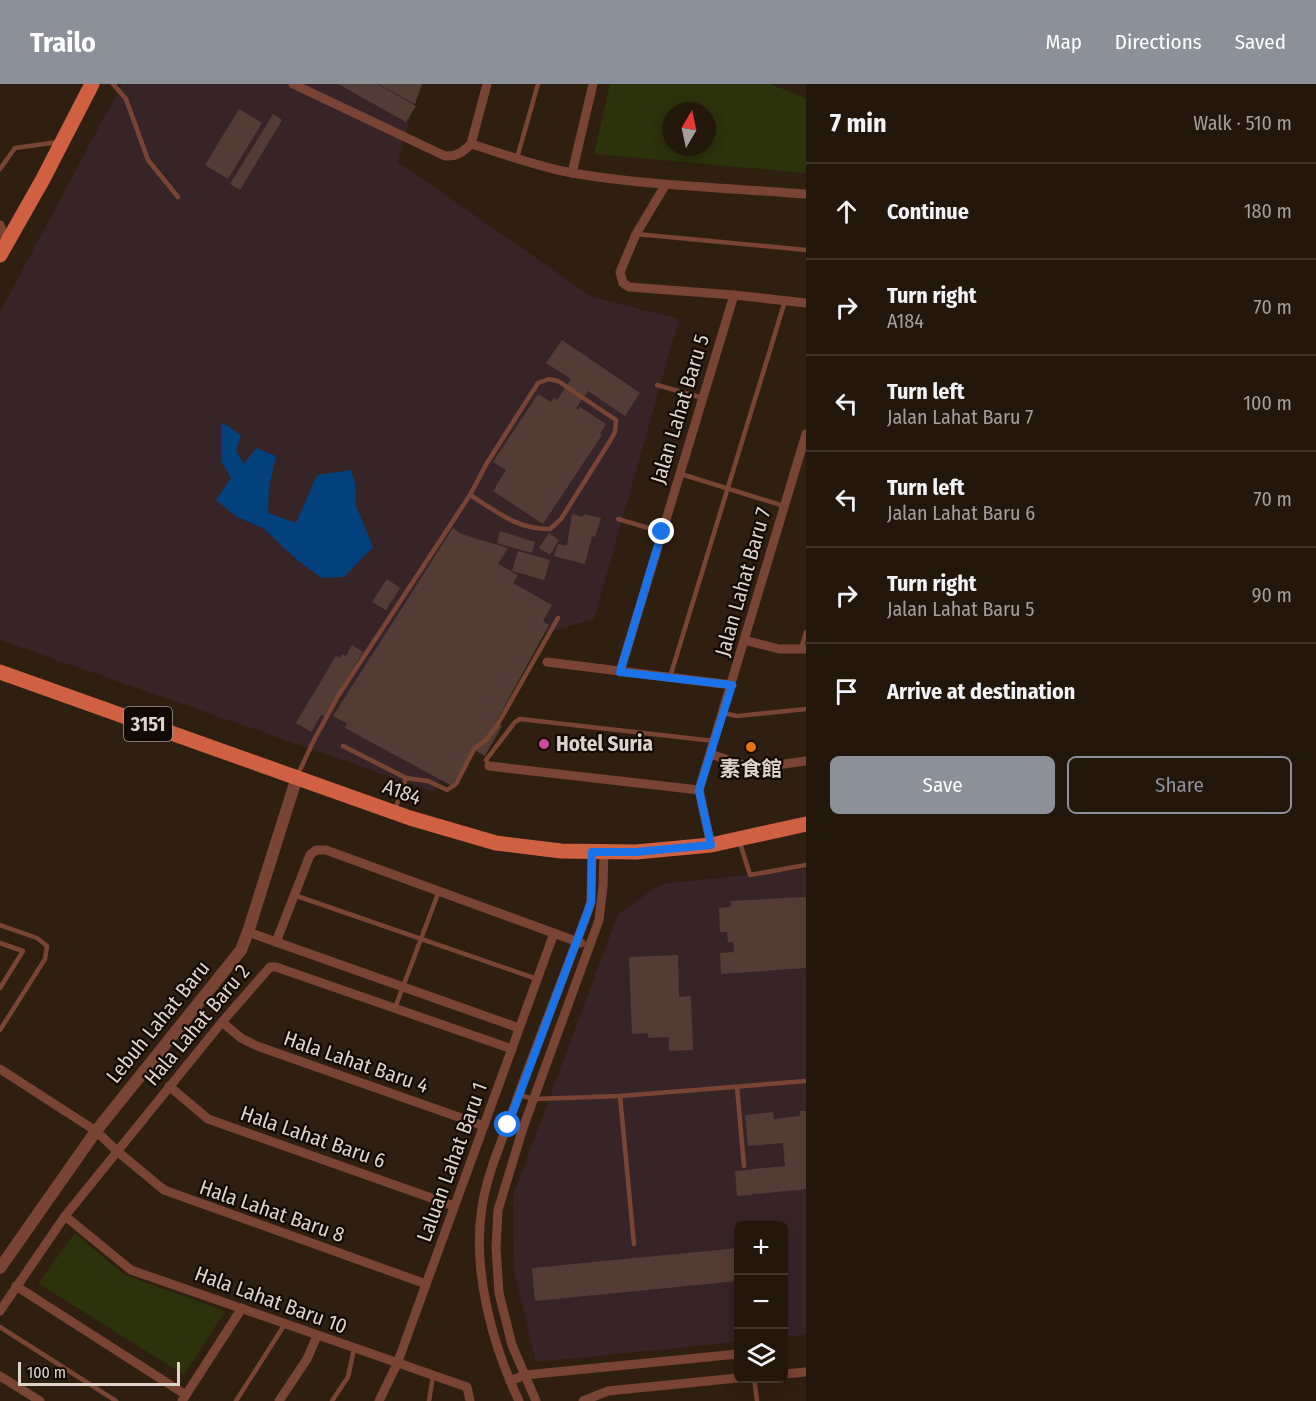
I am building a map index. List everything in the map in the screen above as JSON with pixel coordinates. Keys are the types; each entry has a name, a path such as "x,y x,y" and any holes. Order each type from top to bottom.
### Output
{"main road":[{"path":"3,248 43,179 92,84"},
{"name":"A184","path":"0,672 445,830 496,843 561,851 673,849 711,845 806,824"}],"street":[{"path":"293,84 445,156 452,156 465,150 471,144 487,84"},
{"path":"572,173 593,84"},
{"path":"471,144 572,173 666,184 806,194"},
{"path":"666,184 636,234 620,272 623,283 629,286 806,303"},
{"path":"0,225 3,248"},
{"name":"Jalan Lahat Baru 5","path":"620,672 734,295"},
{"name":"Jalan Lahat Baru 7","path":"711,845 699,790 806,434"},
{"path":"744,640 779,649 803,649"},
{"path":"547,662 732,685"},
{"path":"710,754 744,765 763,767 806,761"},
{"path":"489,766 699,790"},
{"name":"Lebuh Lahat Baru","path":"0,1268 96,1131 241,950 249,932 297,777"},
{"path":"276,942 310,855 316,850 326,850 589,946"},
{"path":"519,1401 494,1336 484,1291 480,1246 482,1207 487,1186 519,1095 591,902 598,852"},
{"path":"536,1401 512,1345 499,1293 496,1248 498,1210 534,1099 598,920 601,905 598,852"},
{"name":"Hala Lahat Baru 2","path":"249,932 519,1028"},
{"name":"Laluan Lahat Baru 1","path":"379,1401 397,1364 554,933"},
{"name":"Hala Lahat Baru 2","path":"0,1311 65,1216 169,1086 270,967 276,967 512,1049"},
{"name":"Hala Lahat Baru 4","path":"222,1022 241,1038 257,1046 484,1126"},
{"name":"Hala Lahat Baru 8","path":"0,1069 96,1131 164,1190 426,1284"},
{"name":"Hala Lahat Baru 6","path":"169,1086 208,1119 454,1206"},
{"name":"Hala Lahat Baru 10","path":"65,1216 131,1270 467,1387 470,1401"},
{"path":"16,1286 184,1398 242,1308"},
{"path":"279,1401 307,1359 317,1336"},
{"path":"510,1381 525,1375 734,1354"},
{"path":"788,1374 806,1372"},
{"path":"0,1376 40,1401"},
{"path":"583,1401 608,1391 734,1378"}],"lane":[{"path":"112,84 126,99 148,160 178,197"},
{"path":"517,158 538,84"},
{"path":"0,169 15,148 61,141"},
{"path":"636,234 806,250"},
{"path":"670,677 785,301"},
{"path":"297,777 338,696 470,495 487,463 538,383 549,379 558,381 616,420 615,432 610,441 561,519 550,529 535,529 520,525 470,495"},
{"path":"657,385 703,398"},
{"path":"680,473 784,506"},
{"path":"618,519 662,532"},
{"path":"343,746 406,778 428,781 447,790 456,784 474,749 487,739 499,722 558,618"},
{"path":"803,649 806,632"},
{"path":"723,713 737,716 806,709"},
{"path":"489,766 486,760 490,753 520,719 714,741"},
{"path":"394,812 406,778"},
{"path":"739,839 750,875 806,866"},
{"path":"395,1008 439,891"},
{"path":"294,895 537,979"},
{"path":"0,925 37,938 46,946 45,959 0,1030"},
{"path":"0,943 22,951 0,988"},
{"path":"0,1018 5,1022"},
{"path":"519,1095 534,1099 620,1096 806,1081"},
{"path":"737,1087 744,1166"},
{"path":"620,1096 634,1244"},
{"path":"236,1401 285,1324"},
{"path":"0,1327 116,1401"},
{"path":"333,1401 348,1377 354,1349"},
{"path":"429,1401 433,1376"},
{"path":"755,1383 757,1401"}],"shaded area":[{"path":"122,84 419,84 398,162 592,297 679,319 594,619 534,636 434,792 0,640 0,312"},
{"path":"806,869 806,1335 788,1337 788,1221 734,1221 734,1342 536,1362 514,1270 513,1196 618,914 661,884"}],"green space":[{"path":"610,84 770,84 806,98 806,173 594,154"},
{"path":"75,1233 125,1275 225,1311 184,1375 38,1283"}],"water":[{"path":"221,422 241,435 236,451 244,464 256,448 276,456 269,487 268,513 296,523 317,475 351,470 355,483 356,506 373,547 344,577 322,578 297,560 263,528 237,517 216,500 231,478 221,461"}],"building":[{"path":"338,84 377,84 416,106 406,122"},
{"path":"378,84 422,84 415,104"},
{"path":"239,109 262,123 228,179 205,165"},
{"path":"273,114 282,120 240,190 230,184"},
{"path":"562,340 640,393 625,416 588,391 576,408 578,410 580,407 606,424 600,434 602,435 543,524 493,491 506,470 493,462 538,394 551,402 554,397 557,400 571,379 546,363"},
{"path":"572,514 601,518 595,537 592,536 585,564 554,556 558,544 567,546"},
{"path":"453,528 461,534 508,548 498,564 518,575 513,583 552,605 543,621 549,625 496,722 502,726 485,756 473,749 452,786 345,728 347,723 333,716"},
{"path":"500,531 535,542 532,553 497,543"},
{"path":"549,533 559,540 550,555 539,548"},
{"path":"518,551 550,560 544,580 512,571"},
{"path":"387,579 400,588 386,610 372,602"},
{"path":"352,645 363,652 324,716 321,715 311,732 296,723 336,656 340,658 342,654 346,656"},
{"path":"806,897 806,968 721,974 720,953 734,952 733,942 728,942 727,932 720,932 719,908 731,907 731,901"},
{"path":"678,955 679,997 691,996 693,1050 669,1051 669,1037 648,1038 648,1033 632,1034 629,957"},
{"path":"800,1111 806,1111 806,1189 737,1196 735,1171 785,1166 783,1143 748,1146 745,1115 773,1112 774,1119 800,1116"},
{"path":"734,1248 734,1281 535,1301 532,1268"}],"place":[{"name":"Hotel Suria","path":"544,744"},
{"name":"素食館","path":"751,747"}],"route":[{"path":"508,1125 591,902 592,852 636,852 711,845 699,790 732,685 620,672 662,532"}]}
